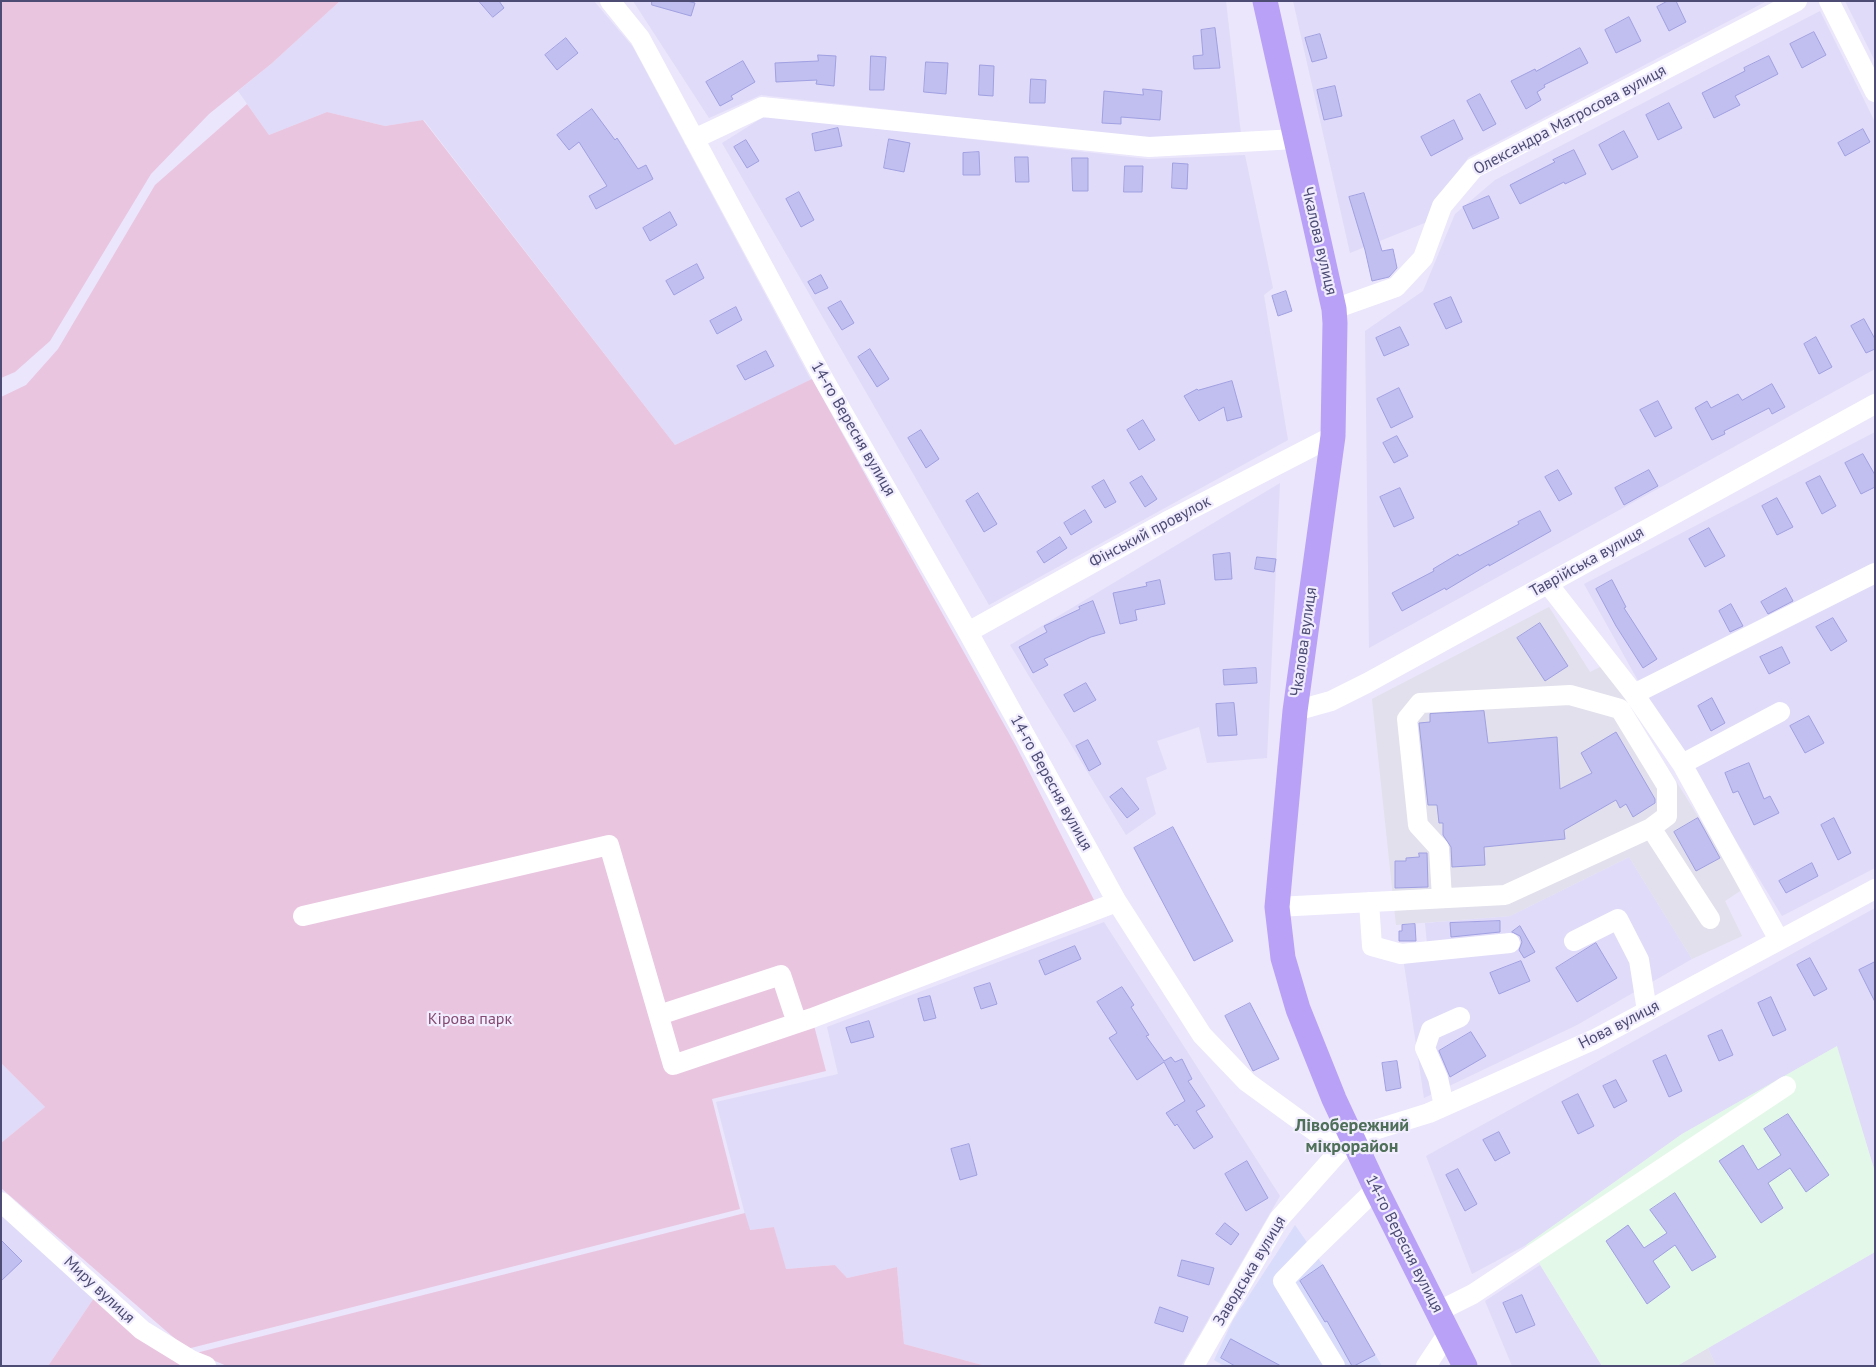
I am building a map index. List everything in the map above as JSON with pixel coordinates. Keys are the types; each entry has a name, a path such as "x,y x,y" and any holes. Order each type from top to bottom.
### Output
{"main road":[{"name":"Чкалова вулиця","path":"1265,1 1334,308 1333,436 1295,711 1277,907 1282,958 1298,1009 1334,1099 1352,1137"},
{"name":"14-го Вересня вулиця","path":"1352,1137 1465,1366"}],"street":[{"name":"14-го Вересня вулиця","path":"610,1 640,38 823,378 968,632 1117,902 1202,1035 1247,1082 1317,1132 1352,1137"},
{"name":"Олександра Матросова вулиця","path":"1334,308 1396,287 1422,258 1442,206 1474,168 1797,1"},
{"path":"1829,1 1875,92"},
{"path":"694,139 762,107 1148,147 1296,139"},
{"name":"Таврійська вулиця","path":"1295,711 1331,701 1367,683 1875,404"},
{"name":"Фінський провулок","path":"968,632 1166,522 1333,436"},
{"path":"1634,694 1875,573"},
{"path":"1548,584 1634,694 1682,764 1780,940"},
{"path":"1277,907 1505,895 1651,828 1667,816 1667,786 1620,709 1570,695 1420,703 1407,719 1418,825 1439,848 1442,898"},
{"path":"1682,764 1780,712"},
{"path":"1651,828 1710,919"},
{"path":"303,916 609,845 673,1064 797,1024 1117,902"},
{"name":"Нова вулиця","path":"1352,1137 1444,1106 1594,1039 1875,888"},
{"path":"1369,902 1372,946 1401,954 1510,943"},
{"path":"1574,941 1618,919 1639,960 1647,1011"},
{"path":"658,1015 781,976 797,1024"},
{"path":"1444,1106 1438,1078 1425,1048 1431,1030 1460,1017"},
{"path":"1426,1366 1444,1322 1473,1294 1786,1086"},
{"name":"Заводська вулиця","path":"1194,1366 1279,1219 1352,1137"},
{"path":"1334,1366 1283,1282 1376,1189"},
{"name":"Миру вулиця","path":"1,1202 142,1330 191,1360 206,1366"}],"shaded area":[{"path":"340,1 594,1 633,47 811,380 675,445 424,120 385,126 327,112 269,135 238,91 271,64"},
{"path":"633,1 1226,1 1241,134 1150,139 761,95 709,118"},
{"path":"1293,1 1767,1 1469,157 1439,196 1427,222 1350,253"},
{"path":"1845,1 1875,1 1875,61"},
{"path":"1820,11 1875,122 1875,369 1369,648 1365,331 1423,291 1455,214 1495,180"},
{"path":"765,116 1148,159 1245,155 1273,288 1264,295 1288,440 989,605 722,143"},
{"path":"1875,432 1875,568 1641,686 1584,584"},
{"path":"1280,483 1267,758 1207,763 1199,727 1157,741 1167,769 1146,778 1156,814 1126,835 1010,645"},
{"path":"1875,583 1875,868 1782,916 1648,698"},
{"path":"1549,607 1590,672 1604,665 1743,889 1725,901 1742,936 1692,959 1629,857 1510,916 1396,925 1372,699"},
{"path":"1629,857 1692,959 1577,1025 1424,1098 1404,964 1428,954 1425,923 1510,916"},
{"path":"1875,908 1875,1172 1836,1047 1682,1134 1526,1245 1472,1274 1426,1156"},
{"path":"1104,922 1280,1196 1181,1366 986,1366 904,1344 897,1267 847,1278 835,1265 785,1269 774,1227 749,1230 716,1102 838,1074 827,1027"},
{"path":"1837,1046 1875,1172 1875,1252 1677,1366 1602,1366 1533,1253 1526,1245 1682,1134"},
{"path":"1,1063 45,1107 1,1143"},
{"path":"1,1209 94,1298 48,1366 1,1366"},
{"path":"1295,1225 1323,1265 1382,1366 1224,1366 1214,1360 1233,1320"},
{"path":"1875,1252 1875,1366 1716,1366 1708,1348"},
{"path":"1540,1265 1602,1366 1512,1366 1485,1301"},
{"path":"1708,1348 1716,1366 1677,1366"}],"green space":[{"path":"1,1 340,1 271,64 209,114 151,174 50,341 15,372 1,378"},
{"name":"Кірова парк","path":"247,104 269,135 327,112 385,126 423,120 675,445 812,379 1016,746 1094,900 832,1003 812,1018 826,1071 712,1099 740,1209 187,1349 1,1188 1,1143 45,1107 1,1063 1,397 26,385 58,349 155,185"},
{"path":"745,1213 750,1230 774,1227 786,1269 835,1265 847,1278 897,1267 904,1344 986,1366 227,1366 196,1353"},
{"path":"94,1298 188,1366 48,1366"}],"building":[{"path":"479,1 499,1 504,8 493,17"},
{"path":"652,1 687,1 695,3 691,16 652,5"},
{"path":"1668,1 1676,1 1686,22 1669,31 1657,7"},
{"path":"1629,17 1641,41 1616,53 1605,30"},
{"path":"1215,28 1220,68 1194,69 1193,56 1203,55 1201,30"},
{"path":"1814,32 1826,55 1802,68 1790,44"},
{"path":"1320,34 1327,58 1312,62 1305,38"},
{"path":"566,38 578,53 557,70 545,55"},
{"path":"1580,48 1588,63 1544,85 1545,87 1537,92 1541,100 1526,109 1511,81 1535,69 1536,71"},
{"path":"818,55 836,56 834,86 816,84 817,80 776,82 775,63 818,61"},
{"path":"871,56 886,57 884,90 870,90"},
{"path":"1769,56 1778,74 1735,96 1740,105 1714,118 1702,93 1745,71 1744,68"},
{"path":"743,61 755,82 731,96 733,99 720,106 706,82"},
{"path":"926,62 948,63 946,94 924,92"},
{"path":"980,65 994,66 993,96 979,95"},
{"path":"1031,79 1046,80 1045,103 1030,103"},
{"path":"1335,86 1342,116 1324,120 1317,90"},
{"path":"1143,89 1162,91 1160,120 1121,117 1121,124 1102,123 1104,91 1143,95"},
{"path":"1480,94 1496,124 1483,131 1467,101"},
{"path":"1669,103 1682,128 1658,140 1646,115"},
{"path":"592,109 615,140 617,138 638,169 646,165 653,179 596,209 589,196 607,186 579,142 569,150 557,135"},
{"path":"1454,120 1463,139 1431,156 1421,137"},
{"path":"838,128 842,146 815,151 812,134"},
{"path":"1863,129 1870,142 1845,156 1838,143"},
{"path":"1624,131 1638,157 1612,170 1599,145"},
{"path":"889,139 910,143 904,172 884,168"},
{"path":"746,140 759,161 747,168 734,147"},
{"path":"1574,150 1586,174 1565,184 1564,182 1520,204 1510,185"},
{"path":"979,152 980,175 963,175 963,153"},
{"path":"1015,157 1028,157 1029,182 1016,182"},
{"path":"1072,158 1088,158 1088,191 1073,191"},
{"path":"1173,163 1188,164 1187,189 1172,188"},
{"path":"1125,166 1143,166 1142,192 1124,192"},
{"path":"799,192 814,220 801,227 786,199"},
{"path":"1364,193 1382,251 1393,249 1397,268 1389,277 1372,281 1349,197"},
{"path":"1489,196 1499,218 1473,229 1463,207"},
{"path":"670,212 677,225 650,241 643,228"},
{"path":"697,264 704,278 674,295 666,281"},
{"path":"821,275 828,288 815,294 808,282"},
{"path":"1286,291 1292,311 1278,316 1272,296"},
{"path":"1451,297 1462,322 1446,329 1434,304"},
{"path":"841,301 854,323 842,330 828,308"},
{"path":"736,307 742,320 717,334 710,321"},
{"path":"1864,319 1875,339 1875,349 1866,353 1851,326"},
{"path":"1400,327 1409,345 1384,356 1376,338"},
{"path":"1816,337 1832,367 1819,374 1804,344"},
{"path":"870,349 889,379 877,387 858,357"},
{"path":"766,351 774,366 745,380 737,366"},
{"path":"1232,381 1242,417 1227,421 1224,407 1199,421 1184,396 1197,389"},
{"path":"1772,384 1785,407 1772,414 1769,408 1724,431 1725,434 1712,440 1695,408 1707,401 1711,408 1738,394 1742,400"},
{"path":"1399,388 1413,417 1391,428 1377,399"},
{"path":"1658,401 1672,428 1655,437 1640,410"},
{"path":"1143,420 1155,440 1139,450 1127,430"},
{"path":"921,430 939,459 926,468 908,438"},
{"path":"1397,436 1408,456 1394,463 1383,443"},
{"path":"1863,454 1875,475 1875,487 1861,494 1845,463"},
{"path":"1558,470 1572,494 1559,501 1545,477"},
{"path":"1649,470 1658,486 1624,505 1615,488"},
{"path":"1142,476 1157,499 1145,507 1130,483"},
{"path":"1820,476 1836,506 1822,514 1806,483"},
{"path":"1104,480 1116,502 1105,508 1092,487"},
{"path":"1400,488 1414,518 1394,527 1380,497"},
{"path":"978,493 997,524 984,532 966,501"},
{"path":"1777,498 1793,527 1777,535 1762,506"},
{"path":"1085,510 1092,522 1071,535 1064,523"},
{"path":"1540,511 1551,531 1489,566 1489,564 1446,590 1445,588 1402,611 1392,593 1434,571 1433,569 1458,554 1459,556"},
{"path":"1709,528 1725,556 1705,567 1689,539"},
{"path":"1060,537 1067,548 1044,563 1037,552"},
{"path":"1230,553 1232,579 1215,580 1213,555"},
{"path":"1257,557 1276,559 1274,572 1255,569"},
{"path":"1160,580 1165,604 1135,610 1137,620 1120,624 1113,593 1147,586 1146,583"},
{"path":"1612,580 1626,607 1624,608 1657,659 1643,668 1616,626 1596,589"},
{"path":"1786,588 1793,601 1768,614 1761,602"},
{"path":"1093,601 1105,633 1091,637 1044,659 1048,665 1033,673 1019,647 1047,632 1044,626"},
{"path":"1731,604 1743,626 1730,632 1719,611"},
{"path":"1833,618 1847,641 1831,651 1816,627"},
{"path":"1540,623 1568,666 1545,681 1517,638"},
{"path":"1782,647 1790,663 1769,674 1760,657"},
{"path":"1256,668 1257,683 1224,685 1223,670"},
{"path":"1086,683 1096,700 1074,712 1064,695"},
{"path":"1712,698 1725,723 1711,731 1698,706"},
{"path":"1234,703 1237,735 1218,736 1216,704"},
{"path":"1484,711 1488,743 1557,737 1560,789 1592,773 1581,753 1616,732 1655,799 1655,803 1633,817 1626,804 1620,808 1616,800 1564,830 1565,839 1484,847 1485,865 1452,867 1451,847 1443,835 1443,823 1439,823 1437,805 1428,805 1419,723 1430,722 1430,714"},
{"path":"1809,716 1824,743 1805,753 1790,726"},
{"path":"1088,740 1101,764 1089,771 1076,746"},
{"path":"1749,763 1764,799 1770,796 1779,813 1754,825 1738,791 1733,793 1725,773"},
{"path":"1122,788 1139,809 1127,818 1110,797"},
{"path":"1698,818 1720,858 1696,871 1674,832"},
{"path":"1834,818 1851,853 1838,860 1821,825"},
{"path":"1173,827 1233,941 1194,961 1134,848"},
{"path":"1419,853 1427,853 1428,887 1395,888 1395,861 1406,861 1406,858 1419,857"},
{"path":"1812,863 1818,876 1786,893 1779,881"},
{"path":"1500,921 1500,932 1451,937 1450,923"},
{"path":"1415,924 1416,941 1399,941 1399,931 1402,931 1402,925"},
{"path":"1520,926 1535,952 1524,958 1519,950 1522,942 1520,936 1512,932"},
{"path":"1596,943 1617,978 1577,1002 1556,968"},
{"path":"1075,946 1081,959 1045,975 1039,961"},
{"path":"1810,958 1827,989 1814,996 1797,965"},
{"path":"1521,961 1530,981 1499,994 1490,973"},
{"path":"1875,962 1875,1002 1859,970"},
{"path":"990,983 997,1004 981,1009 974,988"},
{"path":"1122,987 1134,1005 1131,1007 1149,1035 1146,1036 1164,1061 1171,1057 1175,1062 1182,1059 1192,1079 1188,1081 1205,1106 1196,1111 1213,1137 1194,1149 1177,1124 1175,1126 1166,1113 1185,1101 1164,1062 1137,1080 1109,1038 1117,1033 1097,1002"},
{"path":"930,996 936,1018 924,1021 918,999"},
{"path":"1771,997 1786,1030 1773,1036 1758,1003"},
{"path":"1250,1003 1279,1059 1253,1071 1225,1016"},
{"path":"869,1021 874,1037 851,1043 846,1028"},
{"path":"1722,1030 1733,1055 1719,1061 1708,1036"},
{"path":"1471,1032 1486,1056 1450,1077 1439,1051"},
{"path":"1666,1055 1682,1091 1669,1097 1653,1061"},
{"path":"1397,1061 1401,1088 1386,1091 1382,1063"},
{"path":"1616,1080 1627,1101 1614,1108 1603,1086"},
{"path":"1578,1094 1594,1126 1578,1134 1562,1102"},
{"path":"1788,1114 1829,1175 1806,1192 1790,1168 1768,1183 1783,1208 1761,1223 1719,1161 1743,1145 1758,1170 1781,1155 1764,1129"},
{"path":"1499,1132 1510,1153 1495,1161 1483,1140"},
{"path":"969,1144 977,1175 960,1180 951,1149"},
{"path":"1247,1161 1268,1198 1246,1211 1225,1174"},
{"path":"1458,1169 1477,1204 1465,1211 1446,1175"},
{"path":"1675,1193 1716,1257 1692,1271 1675,1245 1653,1261 1670,1287 1647,1304 1606,1241 1628,1225 1644,1248 1667,1233 1650,1210"},
{"path":"1225,1223 1239,1234 1231,1245 1216,1234"},
{"path":"1,1240 22,1261 1,1281"},
{"path":"1182,1260 1214,1268 1209,1285 1178,1276"},
{"path":"1323,1265 1375,1355 1354,1366 1352,1366 1327,1321 1325,1322 1300,1281"},
{"path":"1522,1295 1535,1325 1516,1333 1503,1303"},
{"path":"1160,1307 1188,1317 1183,1332 1155,1323"},
{"path":"1231,1339 1281,1366 1235,1366 1221,1358"}],"district":[{"name":"Лівобережний мікрорайон","path":"1352,1136"}]}
